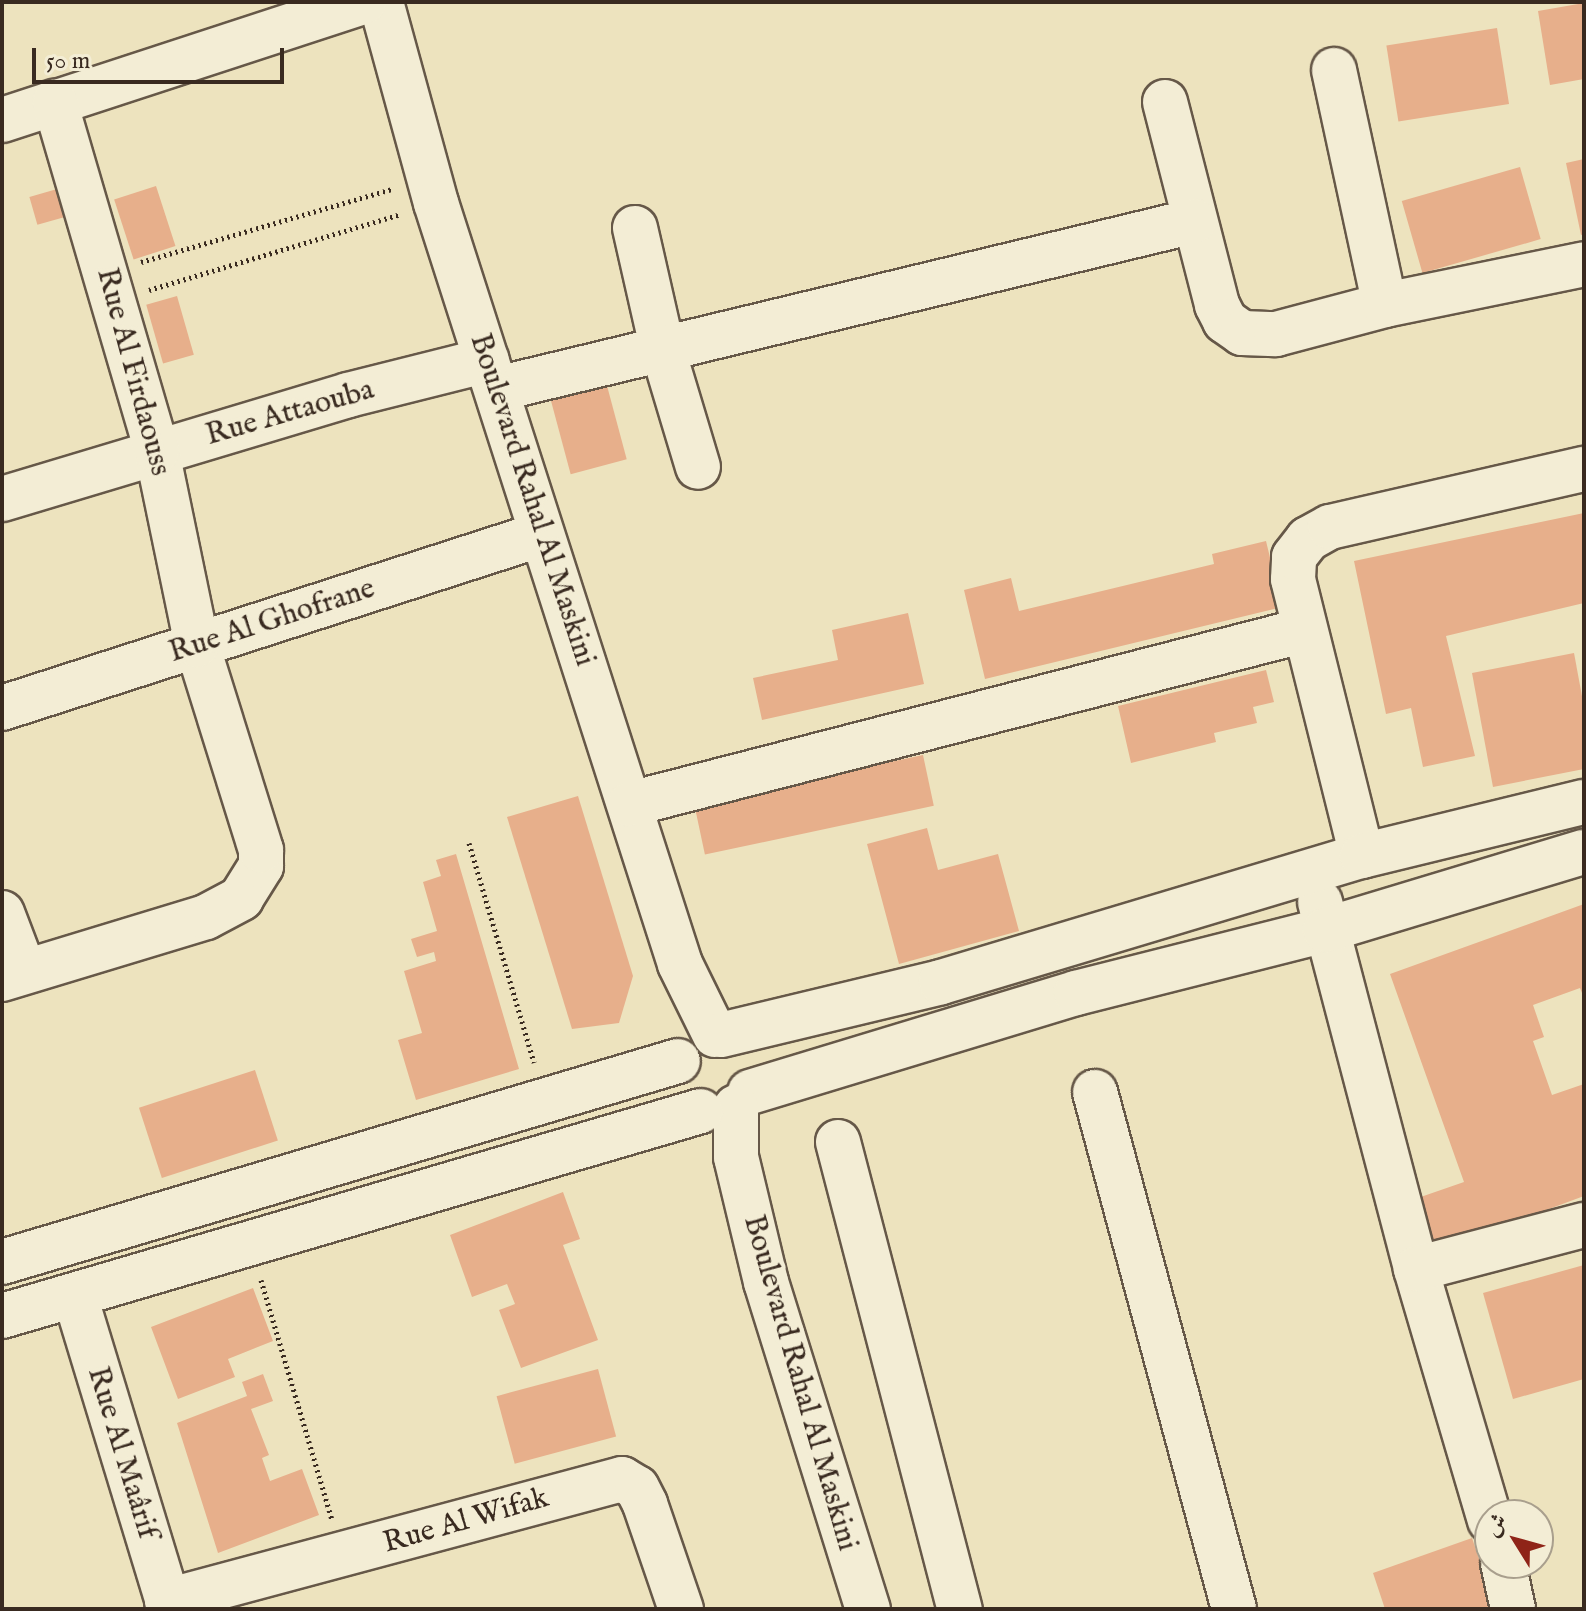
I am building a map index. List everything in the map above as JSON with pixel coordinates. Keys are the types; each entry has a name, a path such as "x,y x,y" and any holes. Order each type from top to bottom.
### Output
{"street":[{"path":"2,120 364,2"},
{"name":"Boulevard Rahal Al Maskini","path":"381,2 433,191 693,995 702,1043 680,1091 725,1106"},
{"path":"1334,70 1385,305"},
{"name":"Rue Al Firdaouss","path":"13,975 206,917 241,898 260,872 261,850 197,645 157,451 55,102"},
{"path":"1165,102 1217,305 1233,329 1276,334 1385,305 1584,264"},
{"name":"Rue Attaouba","path":"2,499 157,451 492,374 662,347 1194,221"},
{"path":"635,228 662,347 698,467"},
{"path":"1362,856 1293,579 1294,557 1308,539 1330,527 1584,469"},
{"name":"Rue Al Ghofrane","path":"2,708 542,534"},
{"path":"630,804 1305,630"},
{"path":"2,1262 546,1103 702,1043 941,982 1362,856 1584,802"},
{"path":"2,1316 725,1106 1076,993 1325,930 1584,852"},
{"path":"1315,872 1325,930 1416,1269 1484,1499"},
{"path":"2,913 13,975"},
{"name":"Boulevard Rahal Al Maskini","path":"702,1043 747,1051 754,1071 725,1106"},
{"path":"1095,1092 1234,1609"},
{"name":"Boulevard Rahal Al Maskini","path":"725,1106 766,1282 868,1609"},
{"path":"838,1142 960,1609"},
{"path":"1416,1269 1584,1225"},
{"name":"Rue Al Maârif","path":"75,1296 168,1605"},
{"name":"Rue Al Wifak","path":"168,1605 622,1479 637,1488 645,1504 681,1609"},
{"path":"1506,1579 1513,1609"}],"path":[{"path":"109,286 433,191"},
{"path":"109,286 433,191"},
{"path":"469,843 546,1103"},
{"path":"251,1246 342,1556"}],"building":[{"path":"1584,3 1584,79 1550,85 1538,11"},
{"path":"1497,28 1509,104 1398,122 1386,46"},
{"path":"1584,159 1584,234 1581,235 1566,163"},
{"path":"1520,167 1541,239 1422,273 1402,201"},
{"path":"156,186 175,246 134,260 114,200"},
{"path":"64,187 72,215 37,225 29,197"},
{"path":"177,296 194,355 163,363 146,305"},
{"path":"606,382 627,459 571,474 550,397"},
{"path":"1584,513 1584,603 1446,636 1475,756 1423,767 1411,708 1386,714 1354,561"},
{"path":"1266,541 1282,607 985,679 964,590 1011,578 1019,611 1214,564 1212,554"},
{"path":"908,613 924,684 762,720 753,678 838,660 832,630"},
{"path":"1574,653 1584,707 1584,769 1493,787 1472,673"},
{"path":"1266,670 1274,702 1253,707 1257,723 1214,733 1216,742 1131,763 1118,706"},
{"path":"923,755 934,806 705,855 694,804"},
{"path":"578,796 633,976 619,1023 572,1029 507,817"},
{"path":"927,828 938,870 998,854 1019,931 899,964 867,844"},
{"path":"456,854 519,1069 416,1100 398,1040 422,1033 404,971 436,961 434,952 417,957 411,939 437,931 423,882 441,876 436,860"},
{"path":"1584,904 1584,998 1580,988 1533,1005 1544,1037 1533,1041 1552,1095 1584,1084 1584,1196 1431,1253 1412,1200 1464,1182 1390,974"},
{"path":"255,1070 278,1140 162,1178 139,1108"},
{"path":"563,1192 580,1239 563,1245 598,1340 521,1368 499,1310 515,1304 507,1284 472,1297 450,1235"},
{"path":"1584,1265 1584,1379 1513,1399 1483,1293"},
{"path":"253,1288 273,1341 228,1359 235,1377 178,1399 151,1327"},
{"path":"598,1369 616,1437 515,1464 497,1396"},
{"path":"263,1374 273,1401 251,1409 269,1455 262,1458 270,1481 302,1469 319,1515 218,1553 177,1423 247,1396 242,1382"},
{"path":"1472,1538 1474,1579 1486,1579 1496,1609 1385,1609 1373,1573"}]}
